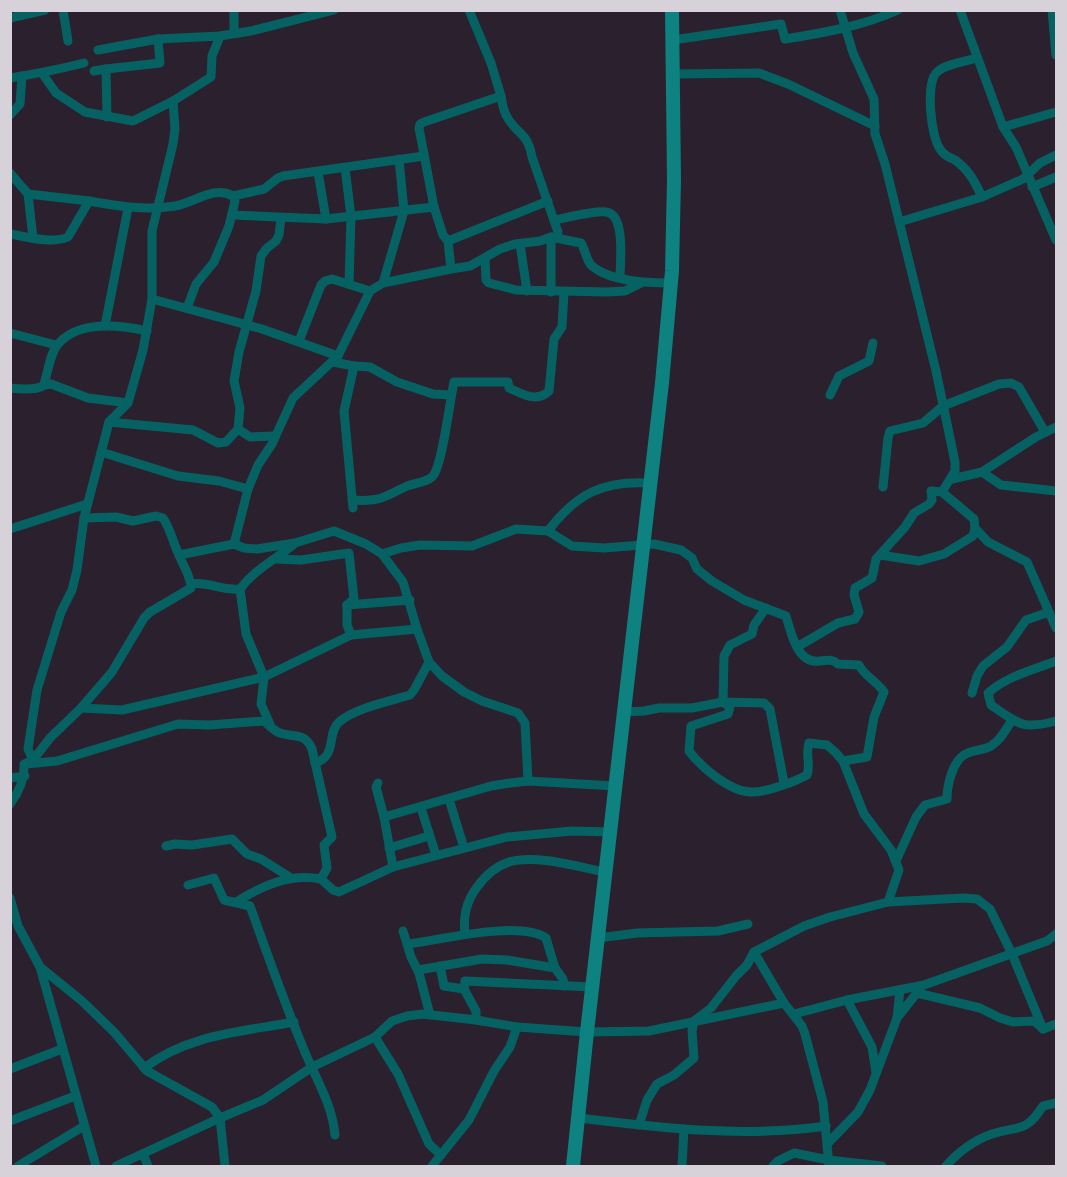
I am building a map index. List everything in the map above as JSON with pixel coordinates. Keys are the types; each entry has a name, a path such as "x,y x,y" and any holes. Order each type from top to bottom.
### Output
{"street":[{"path":"10,18 45,10"},
{"path":"63,10 68,40"},
{"path":"234,10 234,33"},
{"path":"98,50 158,39 220,36 300,15 334,10"},
{"path":"573,1167 586,1032 662,383 671,283 674,212 672,10"},
{"path":"840,10 844,28 874,99 875,134 899,222 955,462 952,479 942,492"},
{"path":"673,40 781,24 785,39 844,28 883,17 898,10"},
{"path":"960,10 1003,127 1016,147 1027,176 1056,236"},
{"path":"1052,10 1056,55"},
{"path":"469,11 491,63 506,116 530,144 532,157 558,232 554,237 551,292"},
{"path":"42,74 56,93 85,112 137,121 212,77 212,56 220,36"},
{"path":"94,71 160,63 158,39"},
{"path":"976,58 940,69 933,76 930,87 937,143 946,156 974,178 981,197"},
{"path":"10,78 42,74 56,68 84,63"},
{"path":"106,69 107,117"},
{"path":"674,74 759,73 788,84 875,126"},
{"path":"10,115 20,105 22,76"},
{"path":"452,269 448,241 443,235 434,207 420,124 501,96"},
{"path":"10,804 25,776 37,690 62,612 72,590 84,518 101,452 110,422 128,403 147,331 152,299 152,231 173,144 175,129 173,101"},
{"path":"1003,127 1056,112"},
{"path":"899,222 981,197 1027,176 1040,163 1056,154"},
{"path":"28,194 128,207 157,207 185,204 212,193 233,196 264,189 283,176 424,156"},
{"path":"383,283 404,211 399,159"},
{"path":"345,168 351,216 350,284"},
{"path":"318,172 326,219"},
{"path":"10,173 28,194 33,238"},
{"path":"1032,187 1056,177"},
{"path":"188,308 196,284 214,262 233,215 235,201 233,196"},
{"path":"10,234 57,240 68,237 90,201"},
{"path":"448,241 548,201"},
{"path":"105,326 128,207"},
{"path":"233,215 326,219 434,207"},
{"path":"554,220 603,212 615,217 619,226 620,278"},
{"path":"110,422 194,430 218,443 226,442 238,429 240,408 234,381 239,352 256,291 261,256 276,241 281,218"},
{"path":"234,544 248,489 293,398 336,359 370,291 383,283 470,266 500,249 554,237 580,243 592,265 620,278 641,283 671,283"},
{"path":"520,244 527,291"},
{"path":"485,259 486,280 489,283 516,290 625,291 641,283"},
{"path":"298,341 321,285 326,281 332,279 370,291"},
{"path":"354,366 344,411 352,504 376,501 411,484 432,477 436,472 440,457 454,382 508,382 509,388 536,398 549,391 549,371 554,339 562,327 564,292"},
{"path":"152,299 298,341 354,366 378,370 398,382 433,394 451,395"},
{"path":"44,384 56,345 70,334 115,325 147,331"},
{"path":"10,333 56,345"},
{"path":"830,395 839,376 869,361 873,343"},
{"path":"883,487 890,431 923,423 943,406 999,384 1011,383 1019,387 1045,432"},
{"path":"10,388 37,388 44,384 58,386 88,398 128,403"},
{"path":"952,479 981,472 1056,427"},
{"path":"238,429 250,437 274,436"},
{"path":"101,452 178,476 248,489"},
{"path":"981,472 1001,485 1056,491"},
{"path":"548,531 558,517 588,492 619,483 650,483"},
{"path":"797,647 838,623 855,619 859,612 854,595 855,588 872,578 876,559 914,513 929,504 932,500 931,491 942,492 974,519 973,536 944,554 928,560 911,561 880,555"},
{"path":"10,529 87,504"},
{"path":"28,762 81,708 112,672 144,618 150,612 191,588 171,533 163,518 156,516 133,521 116,517 84,518"},
{"path":"975,528 988,542 1027,561 1056,628"},
{"path":"382,554 420,545 472,546 516,529 548,531 572,546 604,548 643,544 681,550 692,558 697,569 712,581 744,600 786,616 797,647 803,656 812,661 826,659 838,664 859,664 862,671 879,684 884,692 874,717 867,757 843,761"},
{"path":"179,555 234,544 257,549 295,543 334,531 366,544 382,554 403,582 429,662 442,676 464,692 482,701 518,713 522,717 525,723 528,781"},
{"path":"191,584 204,582 226,589 240,589 261,566 276,559 295,543"},
{"path":"276,559 301,560 349,553 354,599 347,605 347,625 351,635"},
{"path":"240,589 246,634 264,677 261,704 268,722 278,732"},
{"path":"347,605 410,600"},
{"path":"723,702 724,656 730,645 752,633 754,625 766,608"},
{"path":"972,693 983,666 1006,647 1026,620 1049,612"},
{"path":"81,708 122,710 264,677 351,635 417,629"},
{"path":"1056,661 1012,677 988,693 991,705 1012,720 1030,727 1056,722"},
{"path":"315,764 329,752 335,727 340,721 358,712 410,695 429,662"},
{"path":"623,712 659,708 692,708 723,702 767,704 784,783"},
{"path":"723,702 730,707 729,714 691,726 689,751 700,766 747,792 774,789 807,775 810,769 807,749 809,744 827,745 843,761 864,814 884,839 896,861 899,870 888,902"},
{"path":"896,861 916,817 925,805 946,799 951,772 965,754 990,747 999,739 1012,720"},
{"path":"28,762 57,761 178,724 209,725 264,721 278,732 302,737 309,741 332,837 324,845 327,868 321,879"},
{"path":"10,778 25,776"},
{"path":"384,817 422,808 491,786 528,781 616,786"},
{"path":"378,783 376,788 393,867"},
{"path":"449,799 464,848"},
{"path":"422,808 436,855"},
{"path":"236,902 262,887 291,878 321,879 333,890 339,892 393,867 507,837 572,831 611,832"},
{"path":"389,848 429,836"},
{"path":"166,846 232,839 247,854 261,859 291,878"},
{"path":"465,934 467,902 488,873 508,862 545,861 605,872"},
{"path":"188,885 214,878 224,900 250,906 294,1023 324,1092 334,1119 335,1135"},
{"path":"10,898 14,924 40,967 96,1167"},
{"path":"639,1125 647,1100 657,1084 674,1075 693,1058 694,1021 711,1008 747,965 754,952 804,926 888,902 963,898 977,899 990,909 1012,954 1043,1029"},
{"path":"598,938 647,932 718,931 748,924"},
{"path":"403,931 411,957 418,970 430,1015"},
{"path":"408,944 465,934 513,931 541,935 546,938 555,968 563,979 564,986"},
{"path":"794,1014 924,984 1052,942 1056,934"},
{"path":"754,952 805,1034 818,1077 829,1163"},
{"path":"418,970 491,960 507,960 555,968"},
{"path":"440,966 444,986 464,989"},
{"path":"40,967 82,1001 114,1032 144,1068 212,1107 220,1118 225,1167"},
{"path":"476,1020 476,1011 469,1002 464,989 465,981 592,987"},
{"path":"897,1018 924,984"},
{"path":"828,1143 858,1112 877,1074 897,1018 900,990"},
{"path":"917,993 980,1008 1013,1022 1034,1021 1043,1029"},
{"path":"847,1000 872,1047 877,1074"},
{"path":"116,1167 263,1100 312,1067 375,1037 392,1021 406,1016 430,1015 517,1027 586,1032 649,1031 784,1003"},
{"path":"144,1068 173,1050 215,1035 294,1023"},
{"path":"1043,1029 1056,1024"},
{"path":"432,1167 469,1120 510,1047 517,1027"},
{"path":"375,1037 398,1074 429,1144 441,1155"},
{"path":"10,1069 62,1049"},
{"path":"10,1121 75,1096"},
{"path":"946,1167 953,1157 969,1146 990,1135 1024,1127 1036,1117 1043,1106 1056,1103"},
{"path":"579,1118 721,1133 758,1133 826,1126"},
{"path":"18,1167 84,1126"},
{"path":"682,1167 684,1129"},
{"path":"773,1167 778,1161 794,1153 829,1163 882,1167"},
{"path":"143,1154 148,1167"}]}
